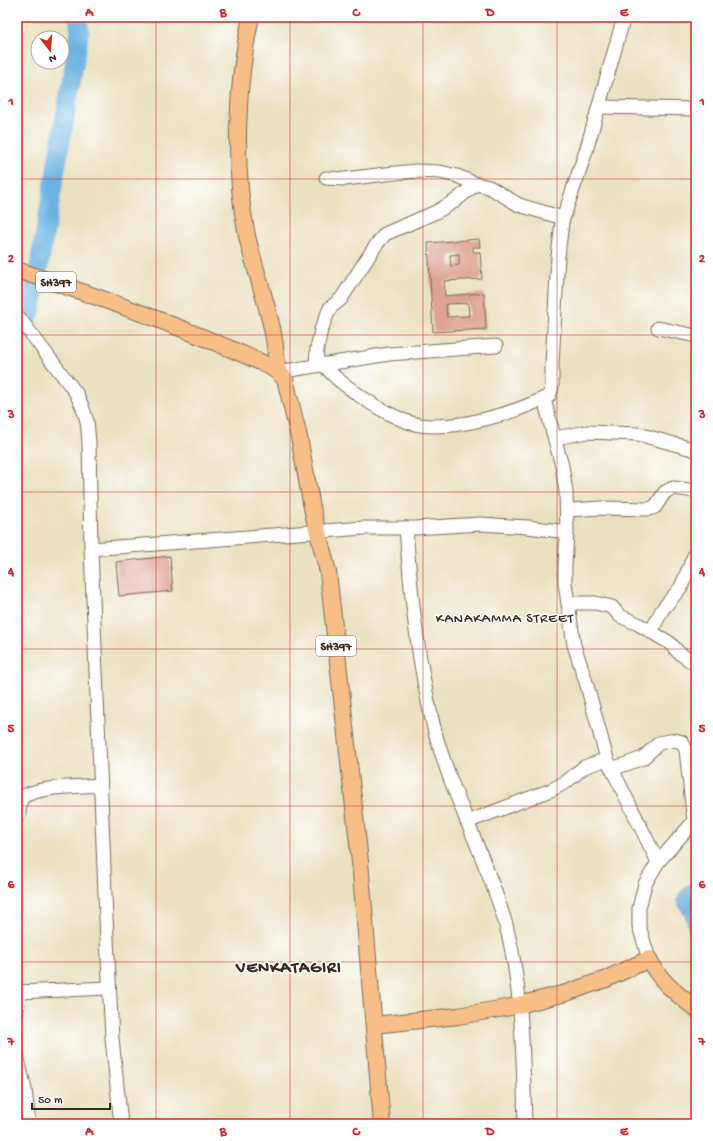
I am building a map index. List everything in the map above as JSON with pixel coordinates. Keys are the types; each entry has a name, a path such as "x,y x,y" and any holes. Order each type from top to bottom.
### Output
{"main road":[{"path":"251,17 242,73 238,124 240,193 247,235 255,269 272,325 278,372"},
{"name":"SH397","path":"17,270 95,295 201,336 278,372 285,379 299,437 313,513 328,572 360,862 382,1124"},
{"path":"374,1025 458,1016 520,1005 566,993 606,979 649,959 655,971 671,988 696,1009"}],"street":[{"path":"476,184 455,201 436,212 385,234 376,245 341,299 330,308 321,330 317,349 320,364 341,383 365,400 393,415 419,425 444,426 489,418 531,405 549,396 552,387 558,256 563,218 599,107 624,17"},
{"path":"599,107 696,109"},
{"path":"326,178 345,179 386,174 440,172 489,187 519,205 563,218"},
{"path":"17,314 76,393 87,421 109,988 112,1039 121,1124"},
{"path":"658,328 696,336"},
{"path":"278,372 320,364 390,354 496,346"},
{"path":"544,399 566,491 567,532 565,566 568,603 574,645 610,764 658,862"},
{"path":"553,434 587,432 638,434 696,450"},
{"path":"566,510 602,508 649,509 655,507 665,492 673,488 696,491"},
{"path":"91,548 364,528 406,528 481,524 528,527 567,532"},
{"path":"406,528 412,603 423,674 435,732 506,925 513,960 520,1005 525,1124"},
{"path":"651,632 662,610 681,587 692,568 696,551"},
{"path":"568,603 595,603 612,607 620,616 638,624 670,643 678,652 696,665"},
{"path":"467,822 551,790 566,782 584,767 643,758 659,743 675,740 682,742 686,750 695,820 658,862 645,884 639,908 639,926 649,959"},
{"path":"17,817 20,813 22,798 26,794 44,790 100,785"},
{"path":"17,1010 19,991 109,988"},
{"path":"17,1055 19,1074 25,1090 29,1124"}],"water":[{"path":"696,879 696,944 690,937 687,919 677,901 681,892"}],"building":[{"path":"479,239 480,247 473,247 473,252 480,252 482,279 444,281 445,296 484,293 486,329 433,332 428,243","holes":["459,254 459,265 451,266 450,255","468,303 469,316 447,317 446,304"]},
{"path":"170,556 173,591 119,596 116,562"}],"waterway":[{"path":"17,336 31,312 80,31 78,17"}],"district":[{"name":"KANAKAMMA STREET","path":"505,617"},
{"name":"VENKATAGIRI","path":"289,966"}]}
